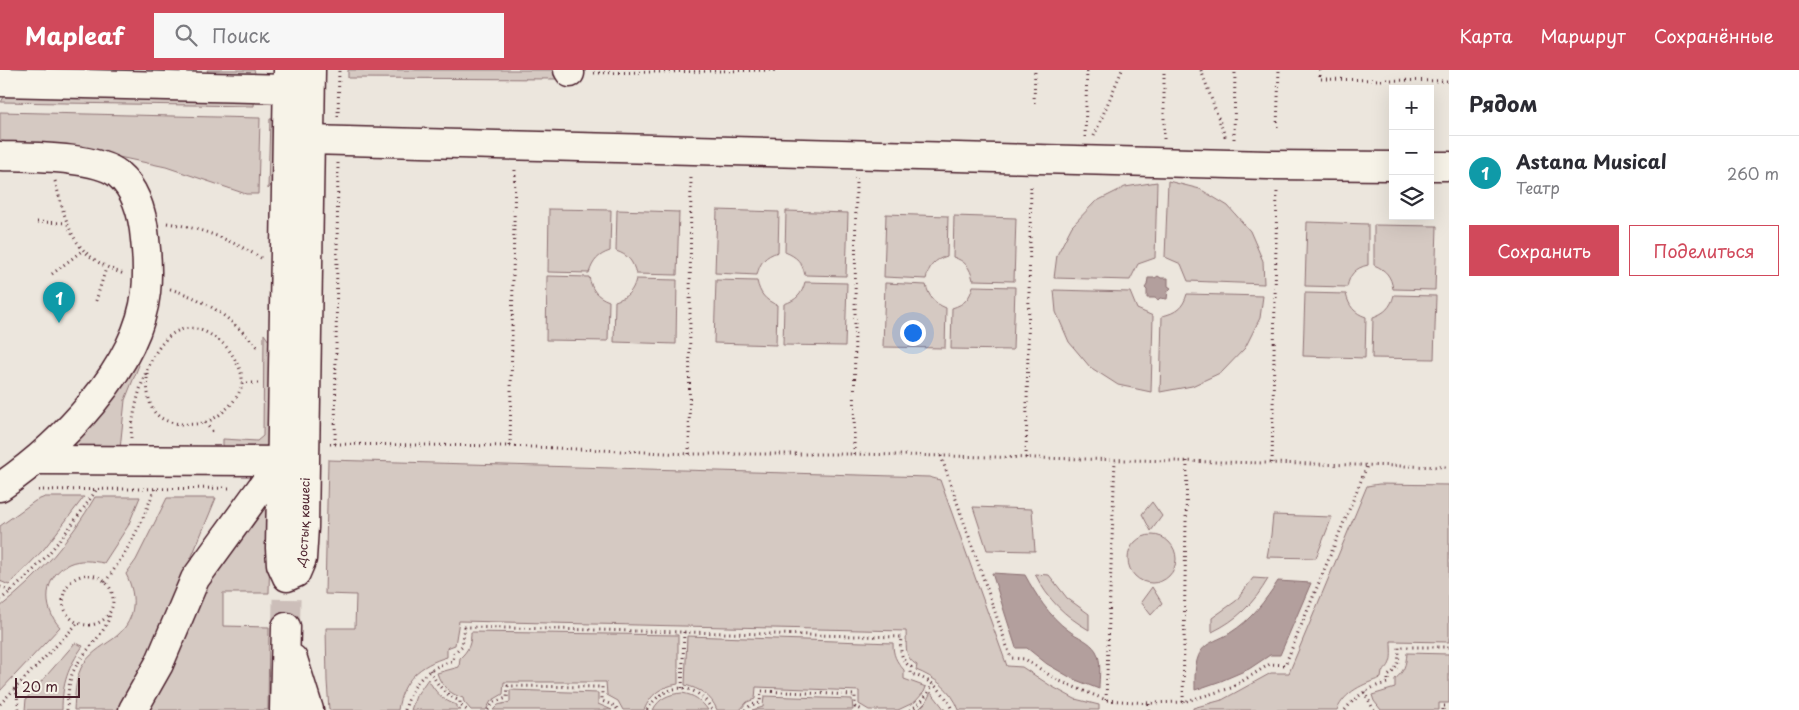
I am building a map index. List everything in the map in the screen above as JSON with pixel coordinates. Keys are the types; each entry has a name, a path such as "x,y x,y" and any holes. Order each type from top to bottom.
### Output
{"street":[{"path":"133,710 159,664 195,578 260,488 297,455 311,70"},
{"path":"0,82 288,79 297,455"},
{"path":"309,140 691,151 1389,166"},
{"path":"0,156 34,157 99,164 118,174 132,190 139,207 147,262 146,293 141,316 126,354 110,379 77,421 37,460 0,486"},
{"path":"1434,166 1449,166"},
{"path":"37,460 214,461 297,455"},
{"path":"284,710 286,631 309,710"}],"path":[{"path":"335,444 340,70"},
{"path":"569,71 776,70"},
{"path":"1034,104 1035,70"},
{"path":"1084,160 1087,70"},
{"path":"1084,160 1122,70"},
{"path":"1164,70 1164,162"},
{"path":"1202,70 1234,164"},
{"path":"1234,70 1234,164"},
{"path":"1277,127 1279,70"},
{"path":"1320,70 1320,79 1449,81"},
{"path":"510,446 515,146"},
{"path":"689,454 691,151"},
{"path":"854,454 856,154"},
{"path":"1026,458 1032,158"},
{"path":"1272,463 1277,165"},
{"path":"37,222 67,223"},
{"path":"159,222 186,226 214,234 238,244 262,259 262,250"},
{"path":"52,274 83,250"},
{"path":"96,301 106,268"},
{"path":"130,460 132,426 137,397 146,371 162,344 172,334 183,329 208,332 223,343 240,370 242,383 236,398 218,415 204,422 188,424 171,423 159,417 152,410 148,395 146,371"},
{"path":"260,340 260,349"},
{"path":"259,392 260,374"},
{"path":"242,383 260,383"},
{"path":"204,422 215,434 214,488"},
{"path":"215,434 224,434"},
{"path":"297,455 335,444 510,446 689,454 854,454 1449,467"},
{"path":"941,456 1010,658 1026,659 1057,680 1106,700 1149,703 1183,702 1232,688 1270,664 1285,665 1367,466"},
{"path":"1106,700 1115,460"},
{"path":"1183,702 1187,461"},
{"path":"0,600 40,564 69,529 98,488"},
{"path":"106,582 124,558 142,524 155,488"},
{"path":"34,490 260,488"},
{"path":"67,710 71,676 103,631 108,621 111,610 113,601 112,593 106,582 95,576 78,576 65,587 62,596 65,612 77,624 92,625 100,622 107,617 111,610"},
{"path":"0,587 12,591"},
{"path":"0,704 77,624"},
{"path":"405,710 412,690 418,681 430,670 444,663 454,661 454,653 464,642 465,627 901,636 901,652 906,664 911,667 911,674 933,684 940,690 952,710"},
{"path":"682,689 684,632"},
{"path":"1345,710 1351,702 1364,692 1374,686 1388,683 1388,676 1394,672 1398,665 1399,647 1449,647"},
{"path":"430,670 443,690 460,701 460,705 467,710"},
{"path":"910,710 921,702 933,684"},
{"path":"488,710 494,702 507,698 508,686 602,687 602,701 615,706 618,710"},
{"path":"16,688 19,710"},
{"path":"647,710 653,700 663,692 674,688 698,693 707,701 712,710"},
{"path":"746,710 751,705 760,703 761,691 855,695 855,707 863,710"},
{"path":"1364,692 1374,710"},
{"path":"1149,703 1149,710"},
{"path":"1443,710 1443,706 1449,706"}],"shaded area":[{"path":"207,70 254,70 258,81 211,79"},
{"path":"348,70 558,70 563,79 348,78"},
{"path":"255,91 254,106 1,102 6,94"},
{"path":"0,112 260,118 258,194 246,194 166,167 114,156 0,147"},
{"path":"270,119 280,119 273,183 268,189"},
{"path":"1168,181 1200,189 1228,206 1250,231 1263,261 1264,284 1188,281 1181,264 1165,257"},
{"path":"1157,182 1155,258 1138,264 1130,280 1054,278 1057,255 1072,226 1095,202 1125,187"},
{"path":"549,209 611,210 610,251 596,259 589,273 548,272"},
{"path":"617,210 679,212 677,275 636,274 629,259 624,254 616,251"},
{"path":"717,210 779,212 778,252 764,260 757,275 715,273"},
{"path":"786,211 848,213 846,276 805,275 798,260 785,252"},
{"path":"886,214 948,216 947,256 933,264 926,279 884,277"},
{"path":"954,216 1016,218 1014,281 973,280 966,265 961,260 953,257"},
{"path":"1307,222 1368,224 1368,265 1354,272 1347,287 1305,286"},
{"path":"1374,225 1437,226 1435,290 1393,289 1387,274 1374,265"},
{"path":"547,276 589,277 595,292 609,301 608,341 546,340"},
{"path":"1158,276 1168,278 1168,286 1171,288 1168,291 1167,299 1147,298 1147,290 1145,288 1148,278"},
{"path":"636,279 677,280 676,344 614,342 615,301 629,293"},
{"path":"716,280 757,281 764,296 777,305 776,345 714,343"},
{"path":"805,282 847,283 845,346 783,345 784,304 798,296"},
{"path":"885,283 926,285 933,299 946,308 945,348 883,347"},
{"path":"973,286 1015,287 1013,350 951,349 952,308 966,300"},
{"path":"1054,290 1130,292 1137,309 1153,316 1151,392 1118,385 1090,367 1069,342 1056,312"},
{"path":"1305,293 1346,294 1353,308 1366,317 1365,358 1303,356"},
{"path":"1187,294 1263,296 1260,318 1245,348 1222,372 1192,386 1160,392 1162,316 1178,309"},
{"path":"1394,295 1436,296 1434,359 1372,358 1373,317 1387,309"},
{"path":"264,334 273,347 273,440 260,451 223,451 223,439 257,441 263,436"},
{"path":"132,360 139,365 125,400 120,449 62,449"},
{"path":"328,460 929,477 940,480 1007,666 1022,667 1075,699 1099,705 1099,710 959,710 952,696 942,685 916,670 917,665 908,654 906,631 459,621 455,645 447,648 447,657 429,664 414,675 404,690 398,710 329,710 326,628 355,628 356,595 325,594"},
{"path":"1379,484 1449,485 1449,642 1391,641 1390,662 1382,672 1381,678 1350,693 1340,703 1337,710 1193,710 1193,708 1222,700 1271,673 1289,673 1367,486"},
{"path":"45,497 84,497 44,549 9,585 0,581 0,526 35,501"},
{"path":"95,497 140,497 128,526 104,563 73,562 60,569 54,576 50,584 48,602 50,611 60,627 0,691 0,607 41,570 76,528"},
{"path":"167,498 216,498 159,636 122,710 74,710 76,683 84,663 99,648 121,632 130,617 133,601 130,583 126,574 136,560"},
{"path":"271,498 269,593 223,593 223,626 269,627 268,710 148,710 217,559"},
{"path":"1152,502 1162,516 1151,531 1142,514"},
{"path":"973,507 1032,509 1035,551 987,550"},
{"path":"1273,515 1332,517 1316,558 1267,557"},
{"path":"1152,535 1161,537 1169,542 1174,550 1176,559 1174,568 1169,576 1161,581 1152,583 1143,581 1135,576 1130,568 1128,559 1130,550 1135,542 1143,537"},
{"path":"992,573 1025,575 1038,598 1049,612 1068,630 1087,642 1096,651 1100,669 1099,689 1073,679 1047,664 1027,648 1016,648"},
{"path":"1035,574 1049,575 1067,598 1089,614 1089,630 1072,619 1051,599"},
{"path":"1253,578 1268,579 1257,596 1244,610 1212,632 1212,618 1236,601"},
{"path":"1278,581 1311,583 1280,655 1270,655 1249,669 1195,690 1196,665 1201,651 1207,645 1230,633 1245,622 1263,603"},
{"path":"1152,587 1162,603 1151,615 1141,602"},
{"path":"471,632 678,635 678,684 657,692 644,710 623,710 618,701 607,695 606,682 504,682 503,694 491,701 486,710 471,710 463,698 450,692 444,686 437,673 459,667 460,658 469,646"},
{"path":"687,636 893,643 896,658 904,670 904,679 926,687 915,702 898,710 869,710 859,704 859,691 756,687 755,699 747,702 740,710 717,710 712,700 704,693 685,685"},
{"path":"75,643 83,646 73,661 67,676 63,692 62,710 25,710 26,699"},
{"path":"1407,653 1449,654 1449,703 1439,703 1439,710 1381,710 1374,701 1372,695 1395,688 1395,679 1404,668"},
{"path":"428,679 440,695 457,705 457,708 461,710 411,710 416,696"},
{"path":"510,690 598,693 598,704 612,710 493,710 498,705 510,702"},
{"path":"931,692 945,710 918,710 926,702"},
{"path":"682,693 697,698 708,710 653,710 658,702 665,697"},
{"path":"764,696 852,699 853,710 752,710 763,707"}],"tunnel":[{"path":"286,627 287,577"}],"place":[{"name":"Astana Musical","path":"59,323"}]}
